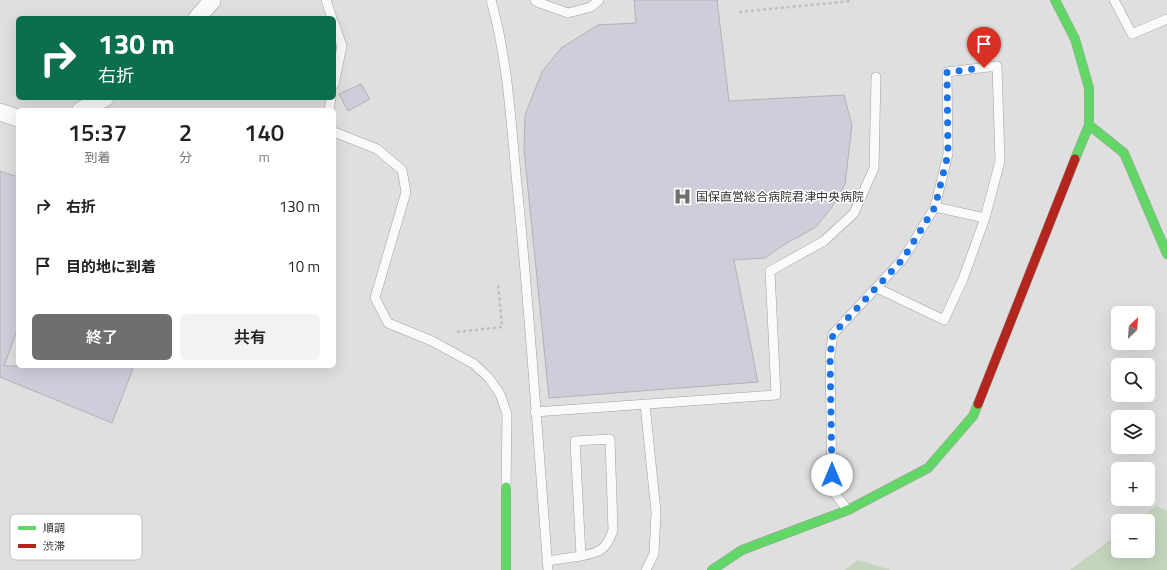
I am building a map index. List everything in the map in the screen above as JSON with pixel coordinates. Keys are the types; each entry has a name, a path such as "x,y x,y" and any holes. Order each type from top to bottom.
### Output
{"street":[{"path":"712,570 742,550 786,535 848,510 928,468 973,416 1089,125 1089,88 1075,39 1055,0"},
{"path":"199,16 213,1"},
{"path":"85,108 101,100"},
{"path":"0,112 16,117"},
{"path":"1089,125 1124,153 1167,254"},
{"path":"506,487 506,570"}],"lane":[{"path":"326,0 331,16"},
{"path":"491,0 496,18 505,71 521,223 547,566 581,556 598,553 609,543 614,530 610,439 574,441 581,556"},
{"path":"535,0 568,13 591,7 599,0"},
{"path":"1114,0 1132,34 1167,19"},
{"path":"336,30 342,46 336,74"},
{"path":"848,510 832,490 831,349 833,334 903,259 935,207 948,154 947,72 997,66 1000,161 985,218 962,280 944,320 877,288"},
{"path":"535,412 776,395 770,271 824,241 854,212 874,168 876,77"},
{"path":"336,133 377,149 402,170 406,192 375,298 388,323 432,341 474,364 489,378 500,394 507,414 506,487"},
{"path":"935,207 985,218"},
{"path":"645,404 656,512 654,554 646,570"}],"path":[{"path":"739,12 852,0"},
{"path":"457,332 502,327 498,283"}],"green space":[{"path":"1156,506 1167,511 1167,570 1070,570 1111,539 1111,558 1155,558 1155,514 1145,514"},
{"path":"858,560 891,570 845,570"}],"building":[{"name":"国保直営総合病院君津中央病院","path":"634,0 717,0 729,101 844,95 852,125 845,184 832,207 816,227 785,244 765,258 734,260 758,382 549,398 524,149 525,115 542,72 561,48 598,25 636,23"},
{"path":"361,84 370,99 348,111 339,94"},
{"path":"0,171 16,176 16,333 4,366 16,366 16,368 133,368 112,423 0,377"}],"traffic: fast":[{"path":"1055,0 1075,39 1089,88 1089,125 1075,159"},
{"path":"1089,125 1124,153 1167,254"},
{"path":"712,570 742,550 848,510 928,468 973,416 978,404"},
{"path":"506,487 506,570"}],"traffic: jam":[{"path":"978,404 1075,159"}],"place":[{"name":"国保直営総合病院君津中央病院","path":"683,196"}],"route":[{"path":"832,475 830,356 833,334 903,259 935,207 948,154 947,72 984,68"}]}
